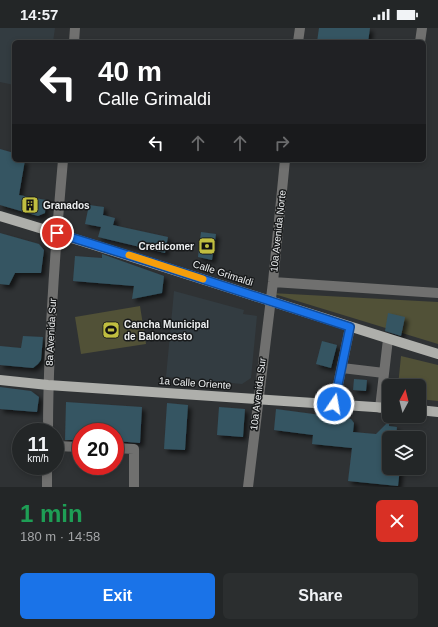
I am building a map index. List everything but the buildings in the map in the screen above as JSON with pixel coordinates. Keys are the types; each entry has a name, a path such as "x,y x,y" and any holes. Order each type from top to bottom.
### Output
{"main road":[{"name":"Calle Grimaldi","path":"0,216 150,262 270,302 438,354"},
{"name":"1a Calle Oriente","path":"0,380 48,385 382,408"},
{"path":"426,411 438,412"}],"street":[{"path":"74,40 76,28"},
{"path":"298,40 300,28"},
{"path":"420,40 422,28"},
{"name":"8a Avenida Sur","path":"48,423 48,385 63,162"},
{"name":"10a Avenida Norte","path":"270,302 285,162"},
{"path":"273,282 438,293"},
{"name":"10a Avenida Sur","path":"248,487 270,302"},
{"path":"334,404 350,327"},
{"path":"384,379 388,339"},
{"path":"342,368 384,373"},
{"path":"124,448 134,449 134,487"},
{"path":"47,475 47,487"}],"shaded area":[{"path":"0,28 55,28 53,40 12,40 12,85 0,82"},
{"path":"174,291 244,310 243,314 257,316 251,378 242,384 166,377"}],"green space":[{"path":"271,293 438,302 438,344"},
{"name":"Cancha Municipal de Baloncesto","path":"140,306 146,344 81,354 75,317"},
{"path":"401,356 438,365 438,401 426,400 426,379 399,379"}],"slow traffic":[{"path":"129,255 203,279"}],"place":[{"name":"Granados","path":"30,205"},
{"name":"Credicomer","path":"207,246"},
{"name":"Cancha Municipal de Baloncesto","path":"111,330"}],"route":[{"path":"57,233 350,327 334,404"}]}
